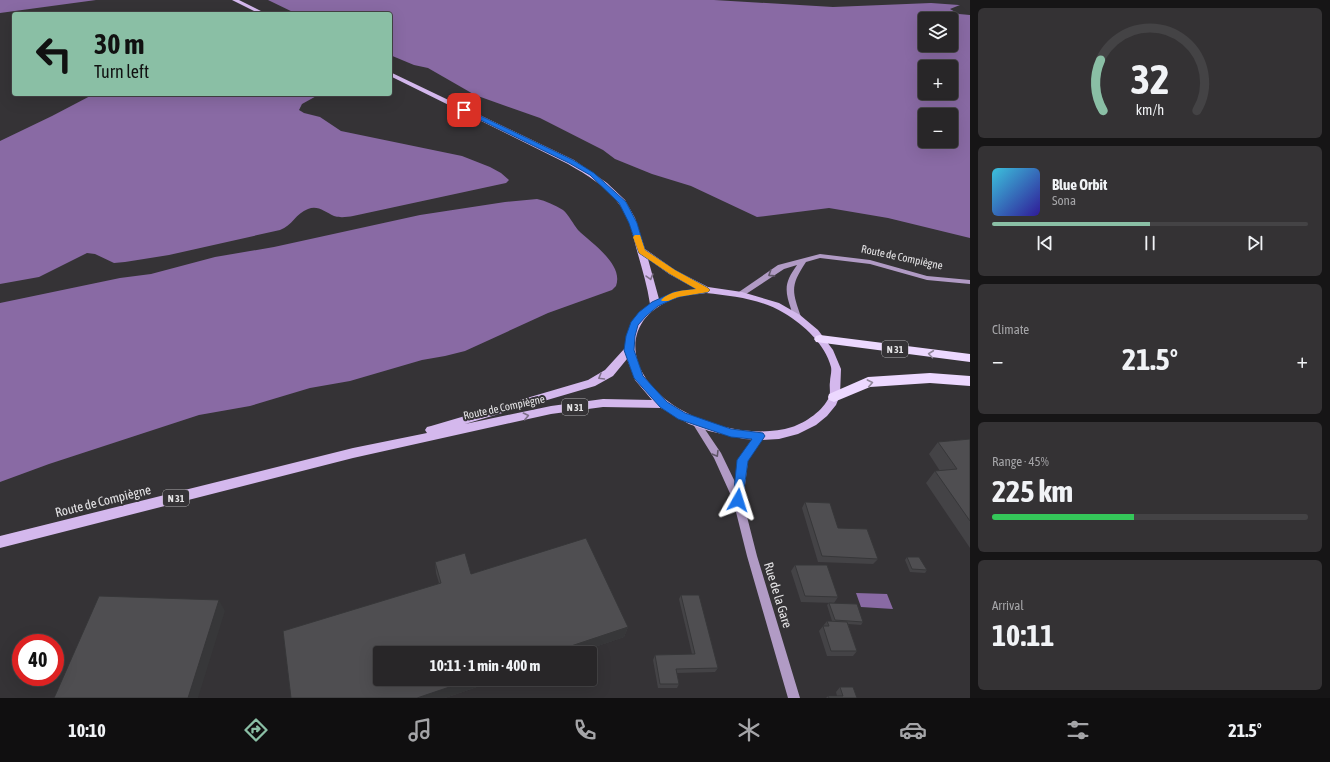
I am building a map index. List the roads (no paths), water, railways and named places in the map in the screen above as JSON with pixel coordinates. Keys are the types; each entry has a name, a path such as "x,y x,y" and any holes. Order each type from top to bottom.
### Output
{"highway":[{"name":"N 31","path":"820,339 970,358"},
{"path":"834,397 868,382 930,378 970,382"}],"main road":[{"path":"235,0 260,12"},
{"path":"392,75 571,162 592,174 622,202 633,223 651,279 655,304"},
{"path":"642,251 672,272 706,290"},
{"name":"Route de Compiègne","path":"740,294 781,267 820,256 870,262 926,278 970,282"},
{"path":"797,317 788,291 791,278 804,260"},
{"path":"706,290 740,294 772,304 797,317 820,339 836,368 834,397 820,417 794,431 760,436 731,433 695,421 682,416 664,404 639,378 629,350 630,336 634,324 642,314 655,304 677,294 706,290"},
{"name":"Route de Compiègne","path":"353,453 591,383 609,373 629,350"},
{"name":"Route de Compiègne","path":"0,542 353,453 551,410 602,403 664,404"},
{"name":"Rue de la Gare","path":"695,421 718,456 738,500 752,556 794,698"},
{"name":"Rue de la Gare","path":"738,500 743,460 760,436"}]}
